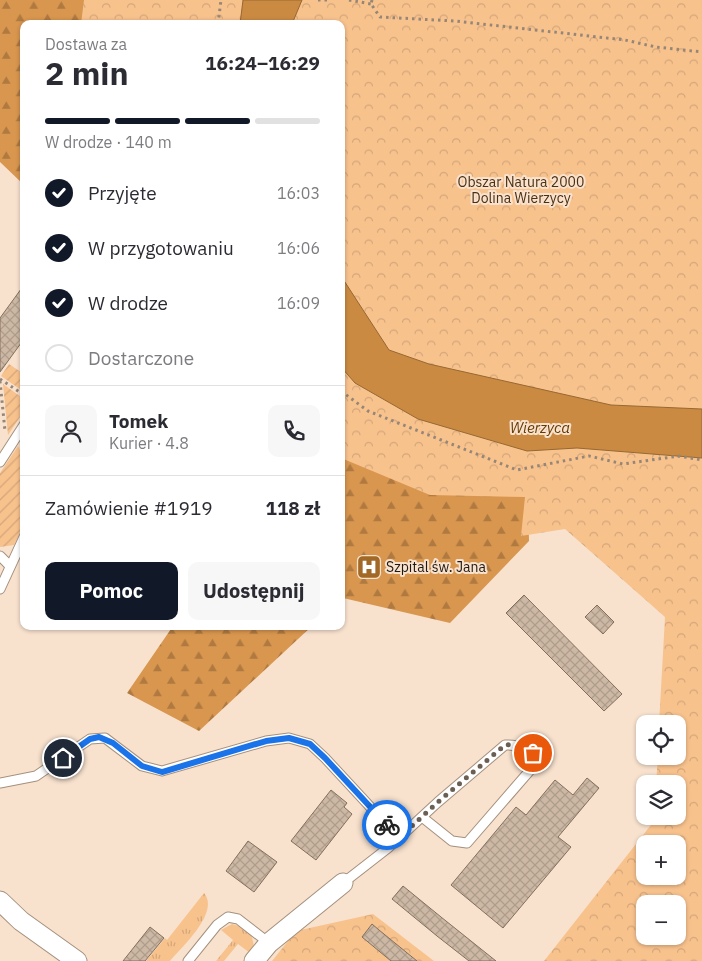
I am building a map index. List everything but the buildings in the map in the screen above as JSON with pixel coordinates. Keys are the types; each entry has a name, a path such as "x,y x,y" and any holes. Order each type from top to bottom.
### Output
{"street":[{"path":"254,961 269,944 343,883"},
{"path":"0,901 21,920 77,961"}],"lane":[{"path":"0,462 20,430"},
{"path":"0,589 20,545"},
{"path":"0,556 10,566"},
{"path":"0,783 36,776 90,739 99,737 113,743 142,766 162,772 266,741 289,738 310,744 399,838"},
{"path":"343,883 399,838 422,816 505,745 515,744 533,753 539,760 466,843 452,841 422,816"},
{"path":"188,961 217,924 228,916 238,918 269,944"}],"path":[{"path":"218,20 221,0"},
{"path":"318,0 327,0"},
{"path":"349,0 372,2 380,17 455,21 625,40 656,47 702,52"},
{"path":"0,380 20,392"},
{"path":"0,380 6,438"},
{"path":"345,394 368,411 517,470 589,456 623,464 679,456 702,460"},
{"path":"0,428 5,432"}],"green space":[{"path":"0,0 243,0 240,20 20,20 20,181 0,162"},
{"name":"Obszar Natura 2000 Dolina Wierzycy","path":"84,0 702,0 702,961 544,961 636,844 636,885 686,885 686,835 643,835 651,825 686,825 686,775 657,775 657,765 686,765 686,715 660,715 665,617 565,529 521,536 525,497 430,495 345,460 345,20 82,20"},
{"path":"9,364 20,371 20,389 1,376"},
{"path":"345,369 527,451 529,541 450,623 345,598"},
{"path":"3,384 20,396 20,417 8,435"},
{"path":"18,446 20,450 20,533 14,545 0,547 0,473"},
{"path":"170,630 308,630 199,731 127,693"},
{"path":"204,893 208,901 207,910 204,919 191,938 170,961 146,961 165,938 167,940"},
{"path":"373,914 434,961 272,961 296,931"},
{"path":"232,924 242,927 251,933 254,946 250,953 238,944 224,961 216,961 233,940 221,930"}],"water":[{"path":"243,0 302,0 294,20 240,20"},
{"name":"Wierzyca","path":"345,282 389,350 429,364 611,405 702,409 702,458 577,448 527,451 418,419 355,383 345,372"}],"way so far":[{"path":"387,825 399,838 505,745 515,744 533,753"}],"place":[{"name":"Szpital św. Jana","path":"369,567"}],"route":[{"path":"63,758 90,739 99,737 113,743 142,766 162,772 266,741 289,738 310,744 387,825"}]}
